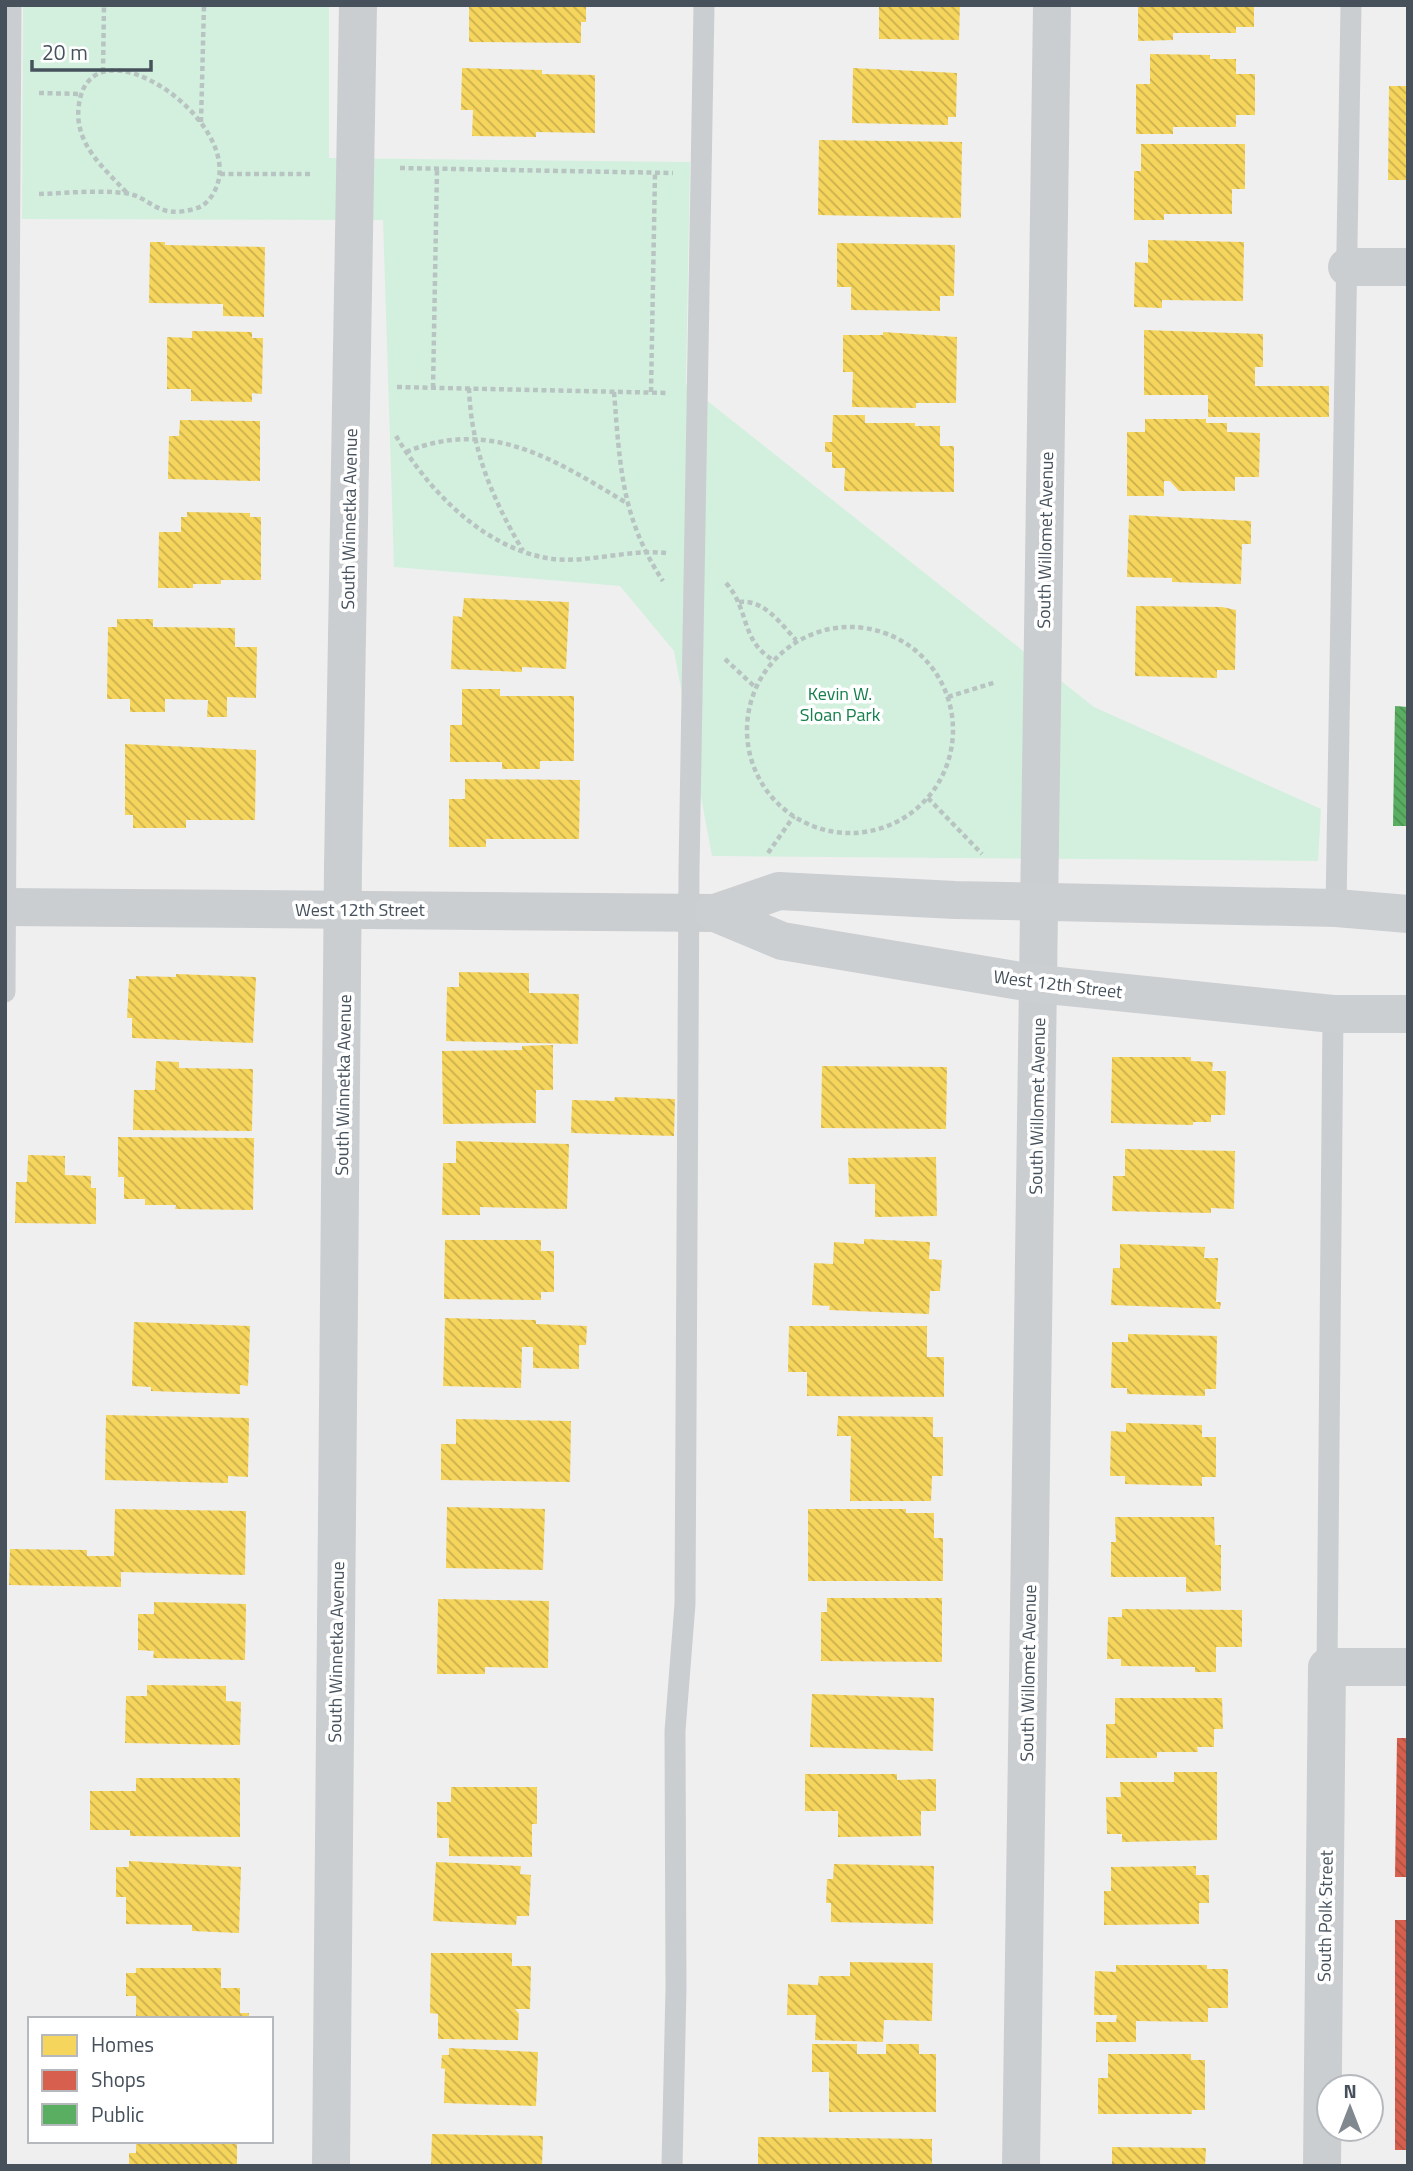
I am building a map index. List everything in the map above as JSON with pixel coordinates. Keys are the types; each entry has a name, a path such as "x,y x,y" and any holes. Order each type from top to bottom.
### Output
{"main road":[{"name":"West 12th Street","path":"703,912 779,891 1039,902 1336,908 1408,914"},
{"name":"West 12th Street","path":"703,912 782,941 1038,984 1334,1014 1408,1014"}],"street":[{"name":"South Winnetka Avenue","path":"331,2166 344,909 358,5"},
{"name":"South Willomet Avenue","path":"1021,2166 1052,5"},
{"path":"1348,267 1408,267"},
{"name":"West 12th Street","path":"7,907 703,912"},
{"path":"1327,1667 1408,1667"},
{"name":"South Polk Street","path":"1322,2166 1327,1667"}],"lane":[{"path":"5,992 11,5"},
{"path":"672,2166 676,1988 675,1731 685,1604 703,912 694,562 704,5"},
{"path":"1336,908 1351,5"},
{"path":"1327,1667 1334,1014"}],"path":[{"path":"103,72 104,5"},
{"path":"201,122 204,5"},
{"path":"103,72 123,72 149,78 179,97 201,122 214,151 220,174 210,199 196,209 168,212 127,193 92,156 82,138 78,113 80,93 87,82 103,72"},
{"path":"11,92 80,93"},
{"path":"400,167 702,173"},
{"path":"433,387 437,169"},
{"path":"651,393 655,173"},
{"path":"220,174 311,174"},
{"path":"10,194 127,193"},
{"path":"397,387 697,394"},
{"path":"469,388 473,439 486,481 523,551"},
{"path":"396,436 436,493 458,514 523,551 553,559 645,551 667,553 694,562 728,585 739,602 752,643 774,660"},
{"path":"405,452 446,440 495,441 553,459 625,502"},
{"path":"739,602 751,600 768,610 796,640"},
{"path":"836,627 872,629 905,642 932,666 948,697 954,732 947,767 928,798 903,819 873,831 840,833 808,825 780,807 760,782 748,751 746,719 755,687 774,660 796,640 836,627"},
{"path":"948,697 996,681"},
{"path":"928,798 982,854"},
{"path":"766,855 794,816"}],"green space":[{"name":"Kevin W. Sloan Park","path":"23,5 329,5 329,158 690,162 686,384 1094,707 1321,809 1318,861 712,856 674,651 620,586 394,567 383,220 22,219"}],"building: Homes":[{"path":"469,5 586,5 586,22 581,22 581,43 469,42"},
{"path":"879,5 960,5 959,40 879,39"},
{"path":"1138,5 1254,5 1254,27 1236,27 1236,33 1173,33 1173,40 1138,41"},
{"path":"1150,54 1210,55 1210,59 1236,59 1236,74 1255,74 1255,115 1236,115 1236,127 1173,127 1173,134 1136,134 1136,84 1150,84"},
{"path":"462,68 542,70 542,74 595,75 595,133 536,132 536,137 472,136 473,110 461,110"},
{"path":"853,68 957,73 956,117 948,117 948,125 852,123"},
{"path":"1389,86 1408,86 1408,180 1388,180"},
{"path":"819,140 962,142 961,218 818,215"},
{"path":"1141,144 1245,144 1245,189 1232,189 1232,214 1164,214 1164,220 1134,220 1134,171 1141,171"},
{"path":"1148,240 1244,242 1243,301 1162,300 1162,308 1134,307 1135,262 1148,263"},
{"path":"150,242 165,242 165,245 265,247 264,317 223,316 223,304 149,303"},
{"path":"837,243 955,245 954,296 940,296 940,311 851,310 851,287 837,287"},
{"path":"1144,330 1263,334 1263,367 1255,367 1255,386 1329,386 1329,417 1208,417 1208,395 1144,395"},
{"path":"192,331 252,332 252,338 263,338 262,394 252,393 252,402 191,401 191,389 167,389 167,337 192,338"},
{"path":"883,332 957,337 956,403 916,403 916,408 852,407 853,372 843,372 843,335 883,335"},
{"path":"833,415 865,415 865,423 940,426 940,446 954,446 954,492 844,491 845,468 832,468 832,452 825,452 825,442 832,442"},
{"path":"1145,419 1206,419 1206,423 1227,423 1227,432 1260,433 1259,477 1235,477 1235,491 1179,491 1170,481 1164,481 1164,496 1127,496 1127,432 1145,432"},
{"path":"180,420 260,421 260,481 168,479 169,436 179,436"},
{"path":"187,512 250,513 250,517 261,517 261,580 221,580 221,584 193,584 193,588 158,588 159,532 181,532 181,517 187,517"},
{"path":"1129,515 1251,521 1251,544 1242,544 1241,584 1172,582 1172,578 1127,577"},
{"path":"464,598 569,602 566,669 522,667 522,672 451,669 453,616 462,617"},
{"path":"1136,606 1222,607 1236,610 1235,670 1217,670 1217,678 1135,676"},
{"path":"117,619 153,619 153,627 235,628 235,647 257,647 256,698 227,697 227,717 207,717 208,700 165,699 165,712 130,712 130,699 107,699 108,627 117,627"},
{"path":"462,689 500,689 500,696 574,696 574,761 540,761 540,769 502,769 502,762 450,762 450,725 462,725"},
{"path":"125,744 256,750 255,820 186,820 186,828 133,828 133,815 125,815"},
{"path":"465,779 580,780 579,839 486,839 486,847 449,847 449,799 465,799"},
{"path":"459,972 529,973 529,993 579,994 578,1044 446,1041 447,987 459,987"},
{"path":"176,974 256,977 253,1043 132,1038 132,1018 127,1018 129,979 136,979 136,976 176,977"},
{"path":"553,1045 553,1090 536,1090 536,1123 443,1124 442,1051 522,1050 522,1046"},
{"path":"1112,1057 1191,1057 1191,1061 1213,1062 1212,1071 1226,1071 1225,1115 1211,1115 1211,1122 1193,1122 1193,1125 1111,1123"},
{"path":"156,1061 179,1062 179,1068 253,1069 252,1131 133,1130 134,1090 155,1090"},
{"path":"822,1066 947,1067 946,1129 821,1128"},
{"path":"615,1097 675,1099 674,1136 571,1133 572,1100 614,1101"},
{"path":"118,1137 254,1138 253,1210 175,1209 176,1205 145,1205 145,1199 124,1199 124,1177 118,1177"},
{"path":"456,1141 569,1144 567,1209 480,1207 480,1215 442,1215 443,1163 456,1163"},
{"path":"1125,1149 1235,1151 1234,1209 1211,1208 1211,1213 1112,1211 1113,1176 1125,1176"},
{"path":"28,1155 65,1156 65,1175 91,1176 91,1188 96,1188 96,1224 15,1223 16,1182 27,1182"},
{"path":"936,1157 937,1216 875,1217 875,1184 849,1184 848,1158"},
{"path":"864,1239 930,1242 929,1259 942,1260 940,1291 930,1291 929,1314 829,1310 830,1306 812,1305 814,1263 833,1264 834,1242 864,1244"},
{"path":"445,1240 541,1240 541,1251 554,1251 554,1292 541,1292 541,1300 444,1299"},
{"path":"1120,1244 1205,1247 1204,1258 1218,1258 1216,1302 1221,1302 1220,1309 1111,1305 1113,1268 1120,1268"},
{"path":"445,1318 536,1320 536,1324 587,1326 586,1345 579,1345 579,1369 533,1368 533,1347 522,1347 521,1388 443,1386"},
{"path":"134,1322 250,1326 248,1386 240,1385 240,1394 151,1391 151,1387 132,1386"},
{"path":"789,1326 927,1326 927,1357 944,1357 944,1397 807,1396 807,1372 788,1372"},
{"path":"1128,1334 1217,1336 1216,1389 1205,1389 1205,1396 1127,1394 1127,1388 1111,1388 1112,1342 1128,1342"},
{"path":"106,1415 249,1418 248,1477 228,1476 228,1483 105,1480"},
{"path":"838,1416 933,1417 933,1437 943,1437 943,1476 932,1476 931,1501 850,1501 851,1436 837,1436"},
{"path":"456,1419 571,1421 570,1482 441,1480 441,1444 456,1444"},
{"path":"1126,1423 1202,1425 1202,1437 1216,1437 1216,1477 1202,1477 1202,1486 1125,1484 1125,1476 1110,1476 1111,1431 1126,1432"},
{"path":"447,1507 545,1509 543,1570 446,1568"},
{"path":"115,1509 246,1511 245,1575 121,1572 121,1587 9,1585 10,1549 87,1550 87,1556 114,1556"},
{"path":"808,1509 906,1509 906,1513 934,1513 934,1538 943,1538 943,1581 808,1581"},
{"path":"1115,1517 1214,1517 1215,1545 1221,1545 1221,1591 1186,1592 1186,1577 1111,1577 1111,1542 1116,1542"},
{"path":"827,1598 942,1598 942,1662 821,1661 821,1612 827,1612"},
{"path":"438,1599 549,1601 548,1668 485,1667 485,1674 437,1674"},
{"path":"154,1602 246,1604 245,1660 153,1658 154,1651 138,1650 138,1614 154,1614"},
{"path":"1122,1609 1242,1610 1242,1647 1216,1647 1216,1672 1195,1672 1195,1667 1121,1666 1121,1659 1107,1659 1108,1617 1122,1617"},
{"path":"147,1685 226,1686 226,1701 241,1702 240,1745 125,1743 126,1696 147,1696"},
{"path":"812,1694 934,1698 933,1751 810,1747"},
{"path":"1115,1698 1222,1698 1223,1729 1214,1729 1214,1747 1197,1747 1198,1752 1157,1752 1157,1758 1106,1758 1106,1724 1115,1724"},
{"path":"1174,1772 1217,1772 1217,1840 1122,1842 1122,1834 1107,1834 1106,1797 1121,1797 1120,1782 1174,1782"},
{"path":"805,1774 897,1774 897,1780 936,1779 936,1811 921,1811 921,1836 838,1837 838,1811 805,1811"},
{"path":"136,1778 240,1778 240,1837 130,1836 130,1830 90,1830 90,1791 136,1791"},
{"path":"451,1787 537,1787 537,1824 532,1824 532,1857 449,1856 449,1838 437,1838 437,1802 451,1802"},
{"path":"129,1861 241,1867 239,1933 192,1931 192,1925 126,1924 126,1897 116,1897 116,1867 129,1867"},
{"path":"436,1862 521,1866 520,1874 531,1875 529,1916 517,1916 516,1925 433,1921"},
{"path":"834,1864 934,1866 933,1924 831,1922 831,1903 826,1903 827,1879 833,1879"},
{"path":"1196,1866 1196,1875 1209,1875 1209,1903 1199,1903 1199,1924 1104,1925 1104,1891 1111,1891 1111,1867"},
{"path":"431,1953 512,1953 512,1966 531,1966 530,2009 515,2009 519,2014 518,2040 438,2039 438,2014 430,2013"},
{"path":"850,1962 933,1963 932,2021 884,2020 883,2042 815,2040 816,2015 787,2015 788,1984 818,1985 819,1976 850,1976"},
{"path":"1116,1965 1207,1965 1207,1969 1228,1969 1228,2008 1208,2008 1208,2022 1136,2021 1136,2042 1096,2042 1096,2022 1116,2022 1117,2015 1094,2015 1095,1971 1116,1972"},
{"path":"136,1968 221,1968 221,1988 240,1988 240,2013 249,2013 249,2017 136,2017 136,1996 126,1996 126,1973 136,1973"},
{"path":"812,2044 857,2044 857,2054 886,2054 886,2044 919,2044 919,2054 936,2054 936,2112 829,2112 829,2072 812,2072"},
{"path":"449,2048 538,2052 536,2106 444,2103 445,2069 441,2068 442,2055 449,2055"},
{"path":"1108,2054 1191,2054 1191,2060 1205,2060 1205,2110 1192,2110 1192,2114 1098,2114 1098,2078 1108,2078"},
{"path":"432,2134 543,2136 542,2166 431,2166"},
{"path":"758,2137 932,2139 932,2166 758,2166"},
{"path":"136,2143 237,2143 237,2166 129,2166 129,2153 136,2153"},
{"path":"1112,2147 1206,2148 1205,2166 1112,2166"}],"building: Shops":[{"path":"1397,1738 1408,1738 1408,1877 1395,1877"},
{"path":"1395,1920 1408,1920 1408,2150 1395,2150"}],"building: Public":[{"path":"1395,706 1408,707 1408,826 1393,826"}]}
